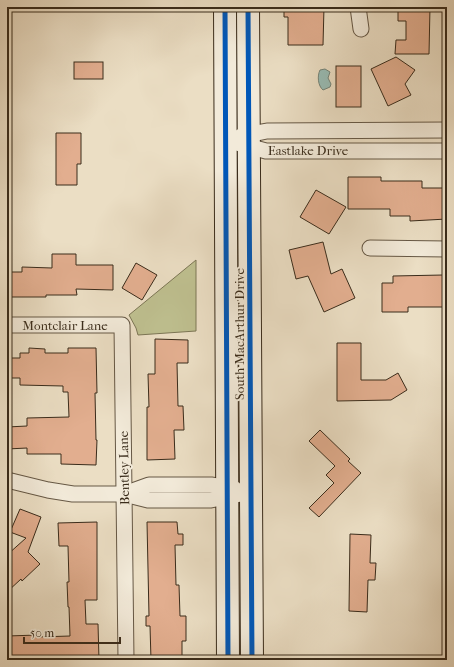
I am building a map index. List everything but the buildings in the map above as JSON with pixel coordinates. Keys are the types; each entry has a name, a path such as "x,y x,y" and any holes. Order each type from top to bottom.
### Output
{"main road":[{"name":"South MacArthur Drive","path":"225,7 228,660"},
{"name":"South MacArthur Drive","path":"248,7 252,660"}],"street":[{"path":"358,7 361,28"},
{"name":"Eastlake Drive","path":"226,140 249,140 267,131 447,130"},
{"name":"Eastlake Drive","path":"249,140 266,151 447,151"},
{"path":"370,248 447,249"},
{"name":"Montclair Lane","path":"7,325 122,325"},
{"name":"Bentley Lane","path":"122,325 126,660"},
{"path":"7,480 48,490 73,494 124,494 149,485 211,485 227,492 251,492"}],"green space":[{"path":"196,260 196,331 138,335 129,315"}],"water":[{"path":"325,69 330,72 328,78 331,84 330,87 323,90 318,81 318,75 320,70"}],"cycle path":[{"path":"225,7 228,660"},
{"path":"248,7 252,660"}]}
